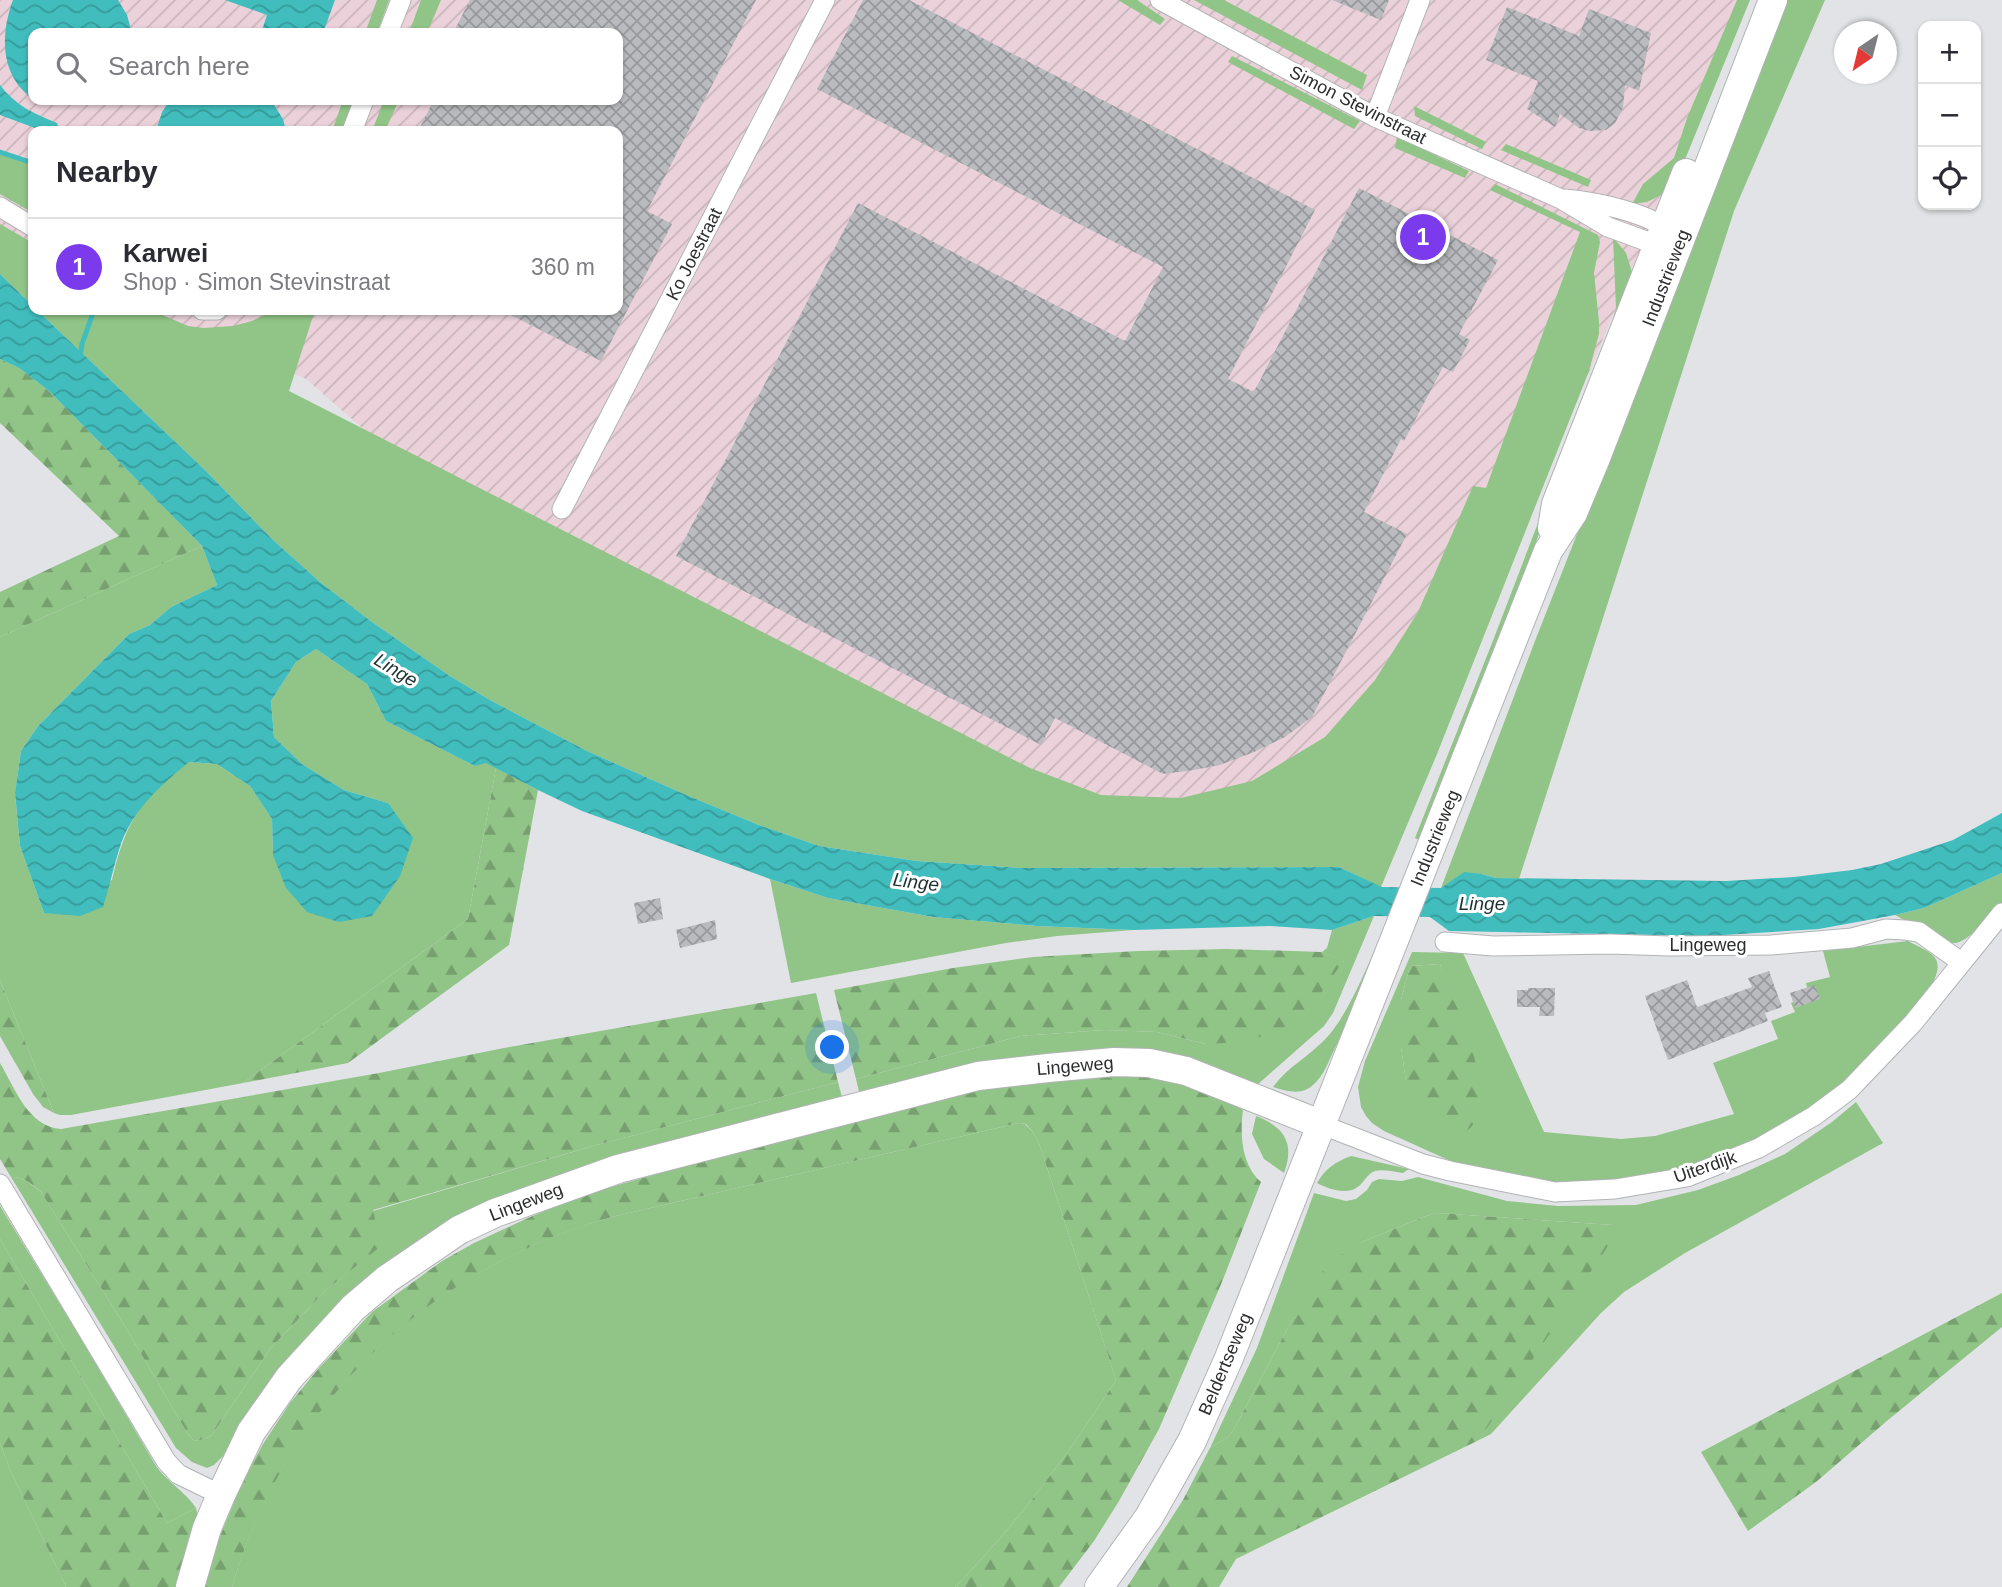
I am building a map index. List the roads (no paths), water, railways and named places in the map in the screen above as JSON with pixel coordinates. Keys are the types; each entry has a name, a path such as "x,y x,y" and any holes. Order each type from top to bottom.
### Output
{"main road":[{"name":"Industrieweg","path":"1320,1124 1548,551 1573,513 1667,238 1754,0"},
{"name":"Industrieweg","path":"1667,238 1773,0"},
{"name":"Lingeweg","path":"190,1587 207,1528 221,1495 251,1432 289,1378 352,1308 387,1279 459,1230 483,1218 618,1169 978,1076 1114,1062 1149,1063 1186,1072 1320,1124"},
{"name":"Beldertseweg","path":"1099,1587 1149,1517 1192,1441 1229,1358 1320,1124"}],"street":[{"path":"390,28 401,0"},
{"name":"Ko Joestraat","path":"562,509 825,0"},
{"name":"Simon Stevinstraat","path":"1160,0 1375,117 1561,199 1604,205 1667,238"},
{"path":"1375,117 1420,0"},
{"path":"354,126 362,105"},
{"path":"0,207 28,223"},
{"name":"Uiterdijk","path":"1320,1124 1423,1164 1555,1192 1615,1189 1687,1177 1759,1148 1814,1116 1849,1090 1913,1023 2002,913"},
{"name":"Lingeweg","path":"1445,942 1493,946 1772,945 1852,937 1886,929 1919,932 1961,962"},
{"path":"0,1184 166,1461 178,1474 221,1495"}],"water":[{"path":"13,0 118,0 131,28 28,28 28,95 14,79 9,67 5,41"},
{"path":"225,0 335,0 325,28 263,28 267,15"},
{"path":"0,85 26,108 57,123 58,126 30,126 0,115"},
{"path":"167,105 274,105 285,126 158,126"},
{"name":"Linge","path":"0,274 28,301 28,315 42,315 206,471 271,538 320,582 372,622 490,700 587,751 759,825 819,846 917,861 1021,868 1339,867 1382,887 1441,888 1464,872 1496,878 1726,881 1794,877 1881,864 1953,840 2002,813 2002,873 1924,908 1895,915 1819,929 1708,936 1449,931 1430,917 1374,916 1332,930 1270,926 1133,930 1037,926 933,917 828,898 770,879 582,811 486,763 475,766 386,721 367,684 316,649 296,662 271,701 274,737 302,764 344,790 388,803 413,838 400,876 372,916 339,922 307,912 286,888 273,855 272,819 250,786 217,764 189,762 147,801 131,823 119,850 103,907 80,916 44,913 20,846 15,793 21,751 38,726 129,634 150,625 171,607 217,585 202,546 49,391 19,368 0,359"}],"waterway":[{"path":"0,152 28,161"},
{"path":"80,357 92,315"}],"place":[{"name":"Karwei","path":"1423,237"}]}
